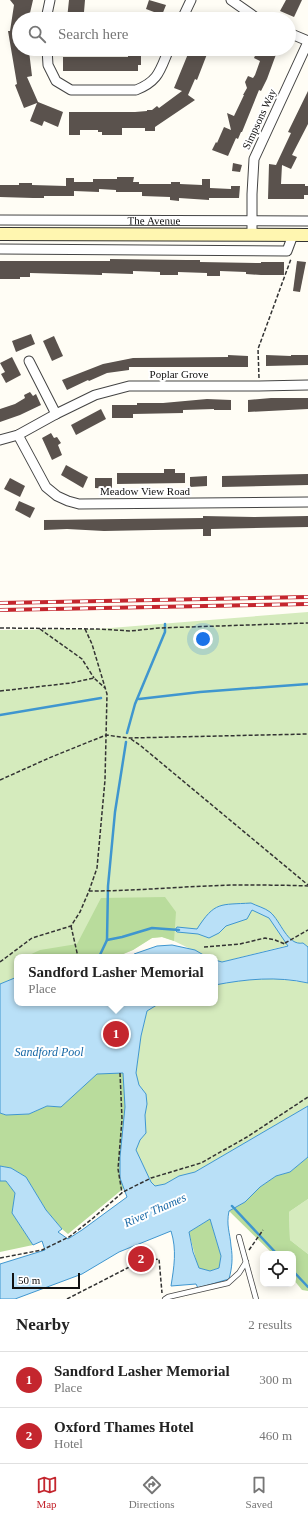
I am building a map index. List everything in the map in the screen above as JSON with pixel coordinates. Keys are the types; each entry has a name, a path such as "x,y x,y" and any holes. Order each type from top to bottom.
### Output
{"street":[{"path":"47,12 50,0"},
{"path":"185,12 191,0"},
{"path":"231,0 248,12"},
{"path":"296,36 308,41"},
{"name":"Simpsons Way","path":"252,234 254,159 308,41"},
{"path":"47,56 48,65 56,81 71,90 136,90 146,86 155,79 166,56"},
{"name":"The Avenue","path":"0,220 308,221"},
{"name":"The Avenue","path":"0,234 308,235"},
{"path":"0,249 287,251 293,235"},
{"path":"28,361 56,414"},
{"name":"Poplar Grove","path":"0,440 18,435 95,395 129,386 259,386 308,384"},
{"name":"Meadow View Road","path":"18,435 46,487 57,496 80,504 308,502"}],"lane":[{"path":"239,1237 256,1299"},
{"path":"163,1299 228,1283 239,1273 246,1262"}],"path":[{"path":"259,386 258,349 292,255"},
{"path":"0,628 130,631 159,628 308,623"},
{"path":"39,628 82,659 94,678 106,690"},
{"path":"0,962 32,938 71,926 80,912 97,868 105,780 106,690 86,629"},
{"path":"0,691 71,683 94,678"},
{"path":"0,780 106,735 129,738 308,734"},
{"path":"129,738 141,746 308,886"},
{"path":"89,891 235,885 308,886"},
{"path":"71,926 77,954"},
{"path":"204,947 240,944 265,938 284,944 308,930"},
{"path":"120,1072 122,1119 118,1170 122,1192"},
{"path":"0,1258 42,1250 69,1237 122,1192 150,1178 201,1163 247,1137 308,1097"},
{"path":"256,1240 263,1230"},
{"path":"66,1299 141,1261 159,1259 163,1299"}],"green space":[{"path":"308,612 308,947 303,943 285,946 222,962 218,961 218,954 201,954 162,937 152,938 133,950 123,954 14,954 14,978 0,984 0,630 98,629"},
{"path":"165,897 176,912 174,941 162,937 152,938 133,950 123,954 31,954 40,950 77,944 101,898"},
{"path":"272,978 308,983 308,1106 195,1172 179,1176 165,1184 155,1186 151,1182 136,1150 140,1140 146,1133 146,1094 139,1085 136,1073 141,1036 147,1011 155,1006 218,1006 218,984"},
{"path":"123,1072 125,1117 120,1168 124,1188 68,1234 46,1210 26,1177 11,1168 0,1166 0,1113 6,1115 29,1114 47,1106 61,1107 97,1074"},
{"path":"308,1157 308,1199 289,1212 290,1240 308,1254 308,1291 302,1290 296,1283 296,1251 270,1251 229,1211 245,1202 260,1187 276,1176 290,1172"},
{"path":"0,1181 6,1181 15,1193 12,1213 33,1245 0,1252"},
{"path":"308,1199 308,1254 290,1240 289,1212"},
{"path":"210,1219 221,1256 219,1268 210,1271 198,1268 189,1232"}],"water":[{"path":"251,903 263,908 274,916 288,937 297,943 303,943 308,947 308,983 262,979 218,984 218,961 222,962 288,946 269,918 252,910 247,919 226,926 219,933 209,938 198,934 177,932 175,930 177,927 197,929 203,920 214,909 219,906"},
{"path":"172,945 195,950 202,954 134,954 157,946"},
{"path":"14,978 14,1006 155,1006 147,1011 141,1036 136,1073 139,1085 146,1094 147,1104 145,1115 146,1133 140,1140 136,1150 151,1182 155,1186 165,1184 179,1176 195,1172 308,1106 308,1157 290,1172 276,1176 260,1187 245,1202 229,1211 228,1225 232,1259 229,1279 198,1288 196,1284 171,1286 174,1265 174,1245 171,1231 119,1252 82,1274 15,1299 0,1299 0,1264 45,1250 42,1241 33,1245 12,1213 15,1193 6,1181 0,1181 0,1166 11,1168 26,1177 46,1210 62,1229 58,1232 68,1239 127,1197 120,1178 120,1157 125,1107 123,1073 97,1074 61,1107 47,1106 29,1114 6,1115 0,1113 0,984","holes":["126,1028 125,1040 113,1035 115,1031","210,1219 221,1256 219,1268 210,1271 199,1268 193,1252 189,1232"]}],"building":[{"path":"10,0 33,0 30,12 13,12 14,5"},
{"path":"69,0 85,0 84,12 68,12"},
{"path":"149,0 166,5 163,12 154,12 146,9"},
{"path":"286,0 302,0 296,13 280,11"},
{"path":"12,18 12,55 8,31 10,31"},
{"path":"12,56 30,56 32,76 27,77 38,102 63,112 58,127 44,121 42,126 30,121 37,103 24,108 15,85 17,84"},
{"path":"141,56 141,65 138,65 138,71 63,71 63,57"},
{"path":"187,56 206,56 197,80 195,79 188,95 195,100 155,127 155,131 145,131 145,128 122,128 122,135 102,135 102,132 98,132 98,130 80,130 80,135 69,135 69,112 135,112 152,110 157,106 159,108 182,91 174,88"},
{"path":"255,56 275,56 267,79 261,91 259,90 242,132 238,139 236,138 228,156 212,150 224,127 231,130 227,113 234,116 247,88 245,82 248,76 253,78 255,75 260,61 254,58"},
{"path":"308,91 308,124 292,155 297,157 291,169 282,165 281,184 305,184 305,186 308,186 308,195 304,195 304,199 268,199 269,164 276,165 291,133 288,132"},
{"path":"233,163 242,165 240,172 232,171"},
{"path":"117,177 134,177 133,182 139,182 139,184 171,184 171,182 180,182 180,184 202,185 202,179 210,179 210,188 231,189 231,186 240,186 239,198 209,198 209,200 179,198 179,201 170,200 170,197 142,196 142,192 116,192 116,190 99,189 99,192 74,191 74,196 44,196 44,198 0,197 0,185 32,183 32,185 66,186 66,178 74,178 74,182 93,182 93,179 117,179"},
{"path":"110,259 200,260 200,262 284,262 284,275 261,275 246,274 246,272 220,271 220,276 207,276 207,273 178,272 178,275 160,275 160,272 133,271 133,274 102,273 102,275 30,273 30,277 20,277 20,279 0,279 0,261 110,261"},
{"path":"297,261 306,262 300,292 293,291"},
{"path":"31,334 35,344 16,352 12,341"},
{"path":"54,336 63,356 52,361 43,341"},
{"path":"228,355 248,356 248,367 129,367 129,370 107,373 67,390 62,380 103,364 133,358 228,357"},
{"path":"266,355 308,355 308,365 266,366"},
{"path":"12,357 21,375 6,383 1,374 5,372 0,363"},
{"path":"30,392 33,396 36,394 41,405 0,422 0,409 15,404 25,398 24,395"},
{"path":"271,398 308,398 308,409 248,412 248,400"},
{"path":"207,399 231,400 231,410 183,410 183,413 133,414 133,418 112,418 112,405 137,405 137,403 163,403"},
{"path":"101,409 106,419 76,435 71,425"},
{"path":"51,433 54,438 57,437 61,443 58,445 62,455 52,460 42,438"},
{"path":"66,465 88,477 83,488 61,475"},
{"path":"164,469 175,469 175,473 185,473 185,483 117,484 117,473 164,473"},
{"path":"308,474 308,485 222,487 222,476"},
{"path":"207,476 207,486 190,487 190,477"},
{"path":"10,478 25,486 20,497 4,489"},
{"path":"95,478 112,478 112,489 95,488"},
{"path":"19,501 35,508 30,518 15,510"},
{"path":"203,516 308,516 308,527 211,529 211,536 203,536 203,529 104,531 67,529 44,530 44,520 203,518"}],"waterway":[{"path":"127,733 135,704 165,632 165,624"},
{"path":"139,699 200,692 308,684"},
{"path":"0,715 101,698"},
{"path":"100,954 107,940 108,886 115,812 126,742"},
{"path":"107,940 152,928 179,930"},
{"path":"232,1206 274,1251"},
{"path":"296,1274 308,1287"}],"railway":[{"path":"0,603 308,597"},
{"path":"0,610 308,604"}],"place":[{"name":"Sandford Lasher Memorial","path":"116,1034"},
{"name":"Oxford Thames Hotel","path":"141,1259"}],"water label":[{"name":"Sandford Pool","path":"49,1052"},
{"name":"River Thames","path":"155,1210"}]}
